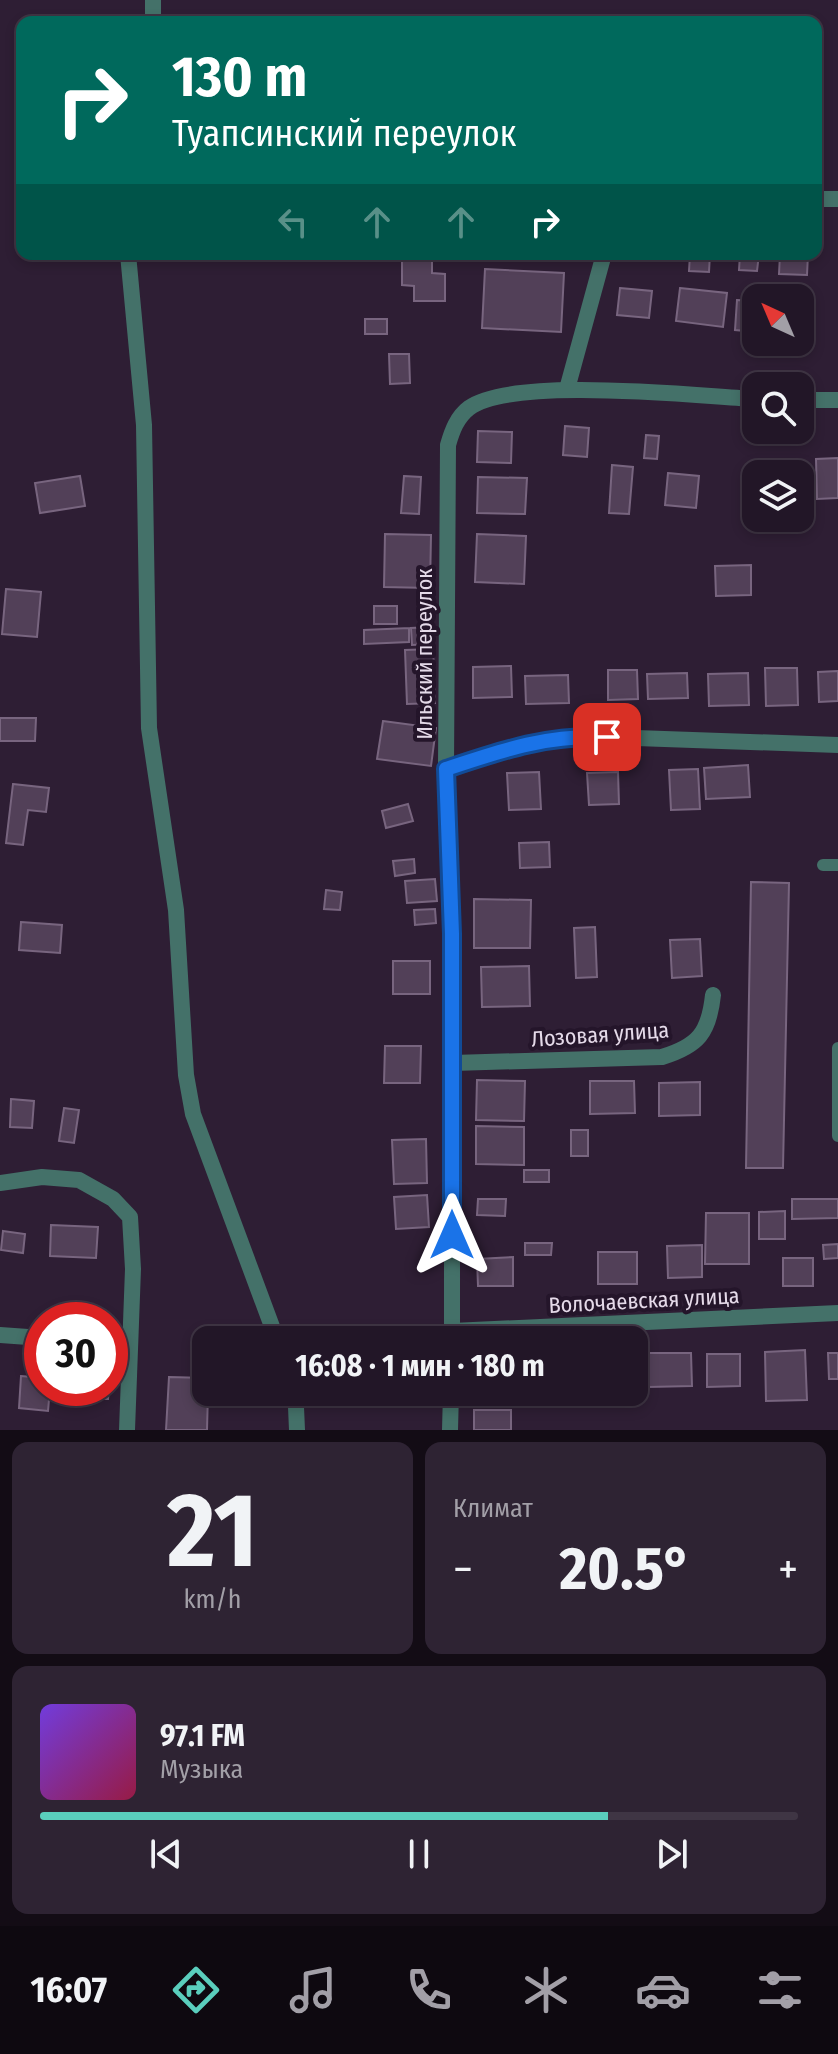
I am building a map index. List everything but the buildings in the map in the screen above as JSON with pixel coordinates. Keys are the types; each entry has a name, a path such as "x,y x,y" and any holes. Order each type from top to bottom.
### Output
{"street":[{"path":"129,260 144,425 149,728 176,910 186,1075 193,1114 272,1326"},
{"path":"567,389 602,260"},
{"name":"Ильский переулок","path":"452,1326 453,1063 446,769 448,445 454,425 467,409 484,400 567,389 742,398"},
{"path":"814,400 838,400"},
{"path":"446,769 509,748 579,736 838,745"},
{"name":"Лозовая улица","path":"453,1063 662,1057 685,1050 702,1034 710,1016 713,995"},
{"path":"0,1183 42,1177 79,1180 113,1199 130,1217 133,1269 127,1430"},
{"name":"Волочаевская улица","path":"620,1326 838,1313"},
{"path":"0,1335 24,1337"},
{"path":"296,1406 297,1430"},
{"path":"450,1430 451,1406"}],"lane":[{"path":"823,865 838,865"},
{"path":"838,1048 838,1136"}],"route":[{"path":"452,1235 452,934 446,769 543,740 607,737"}]}
